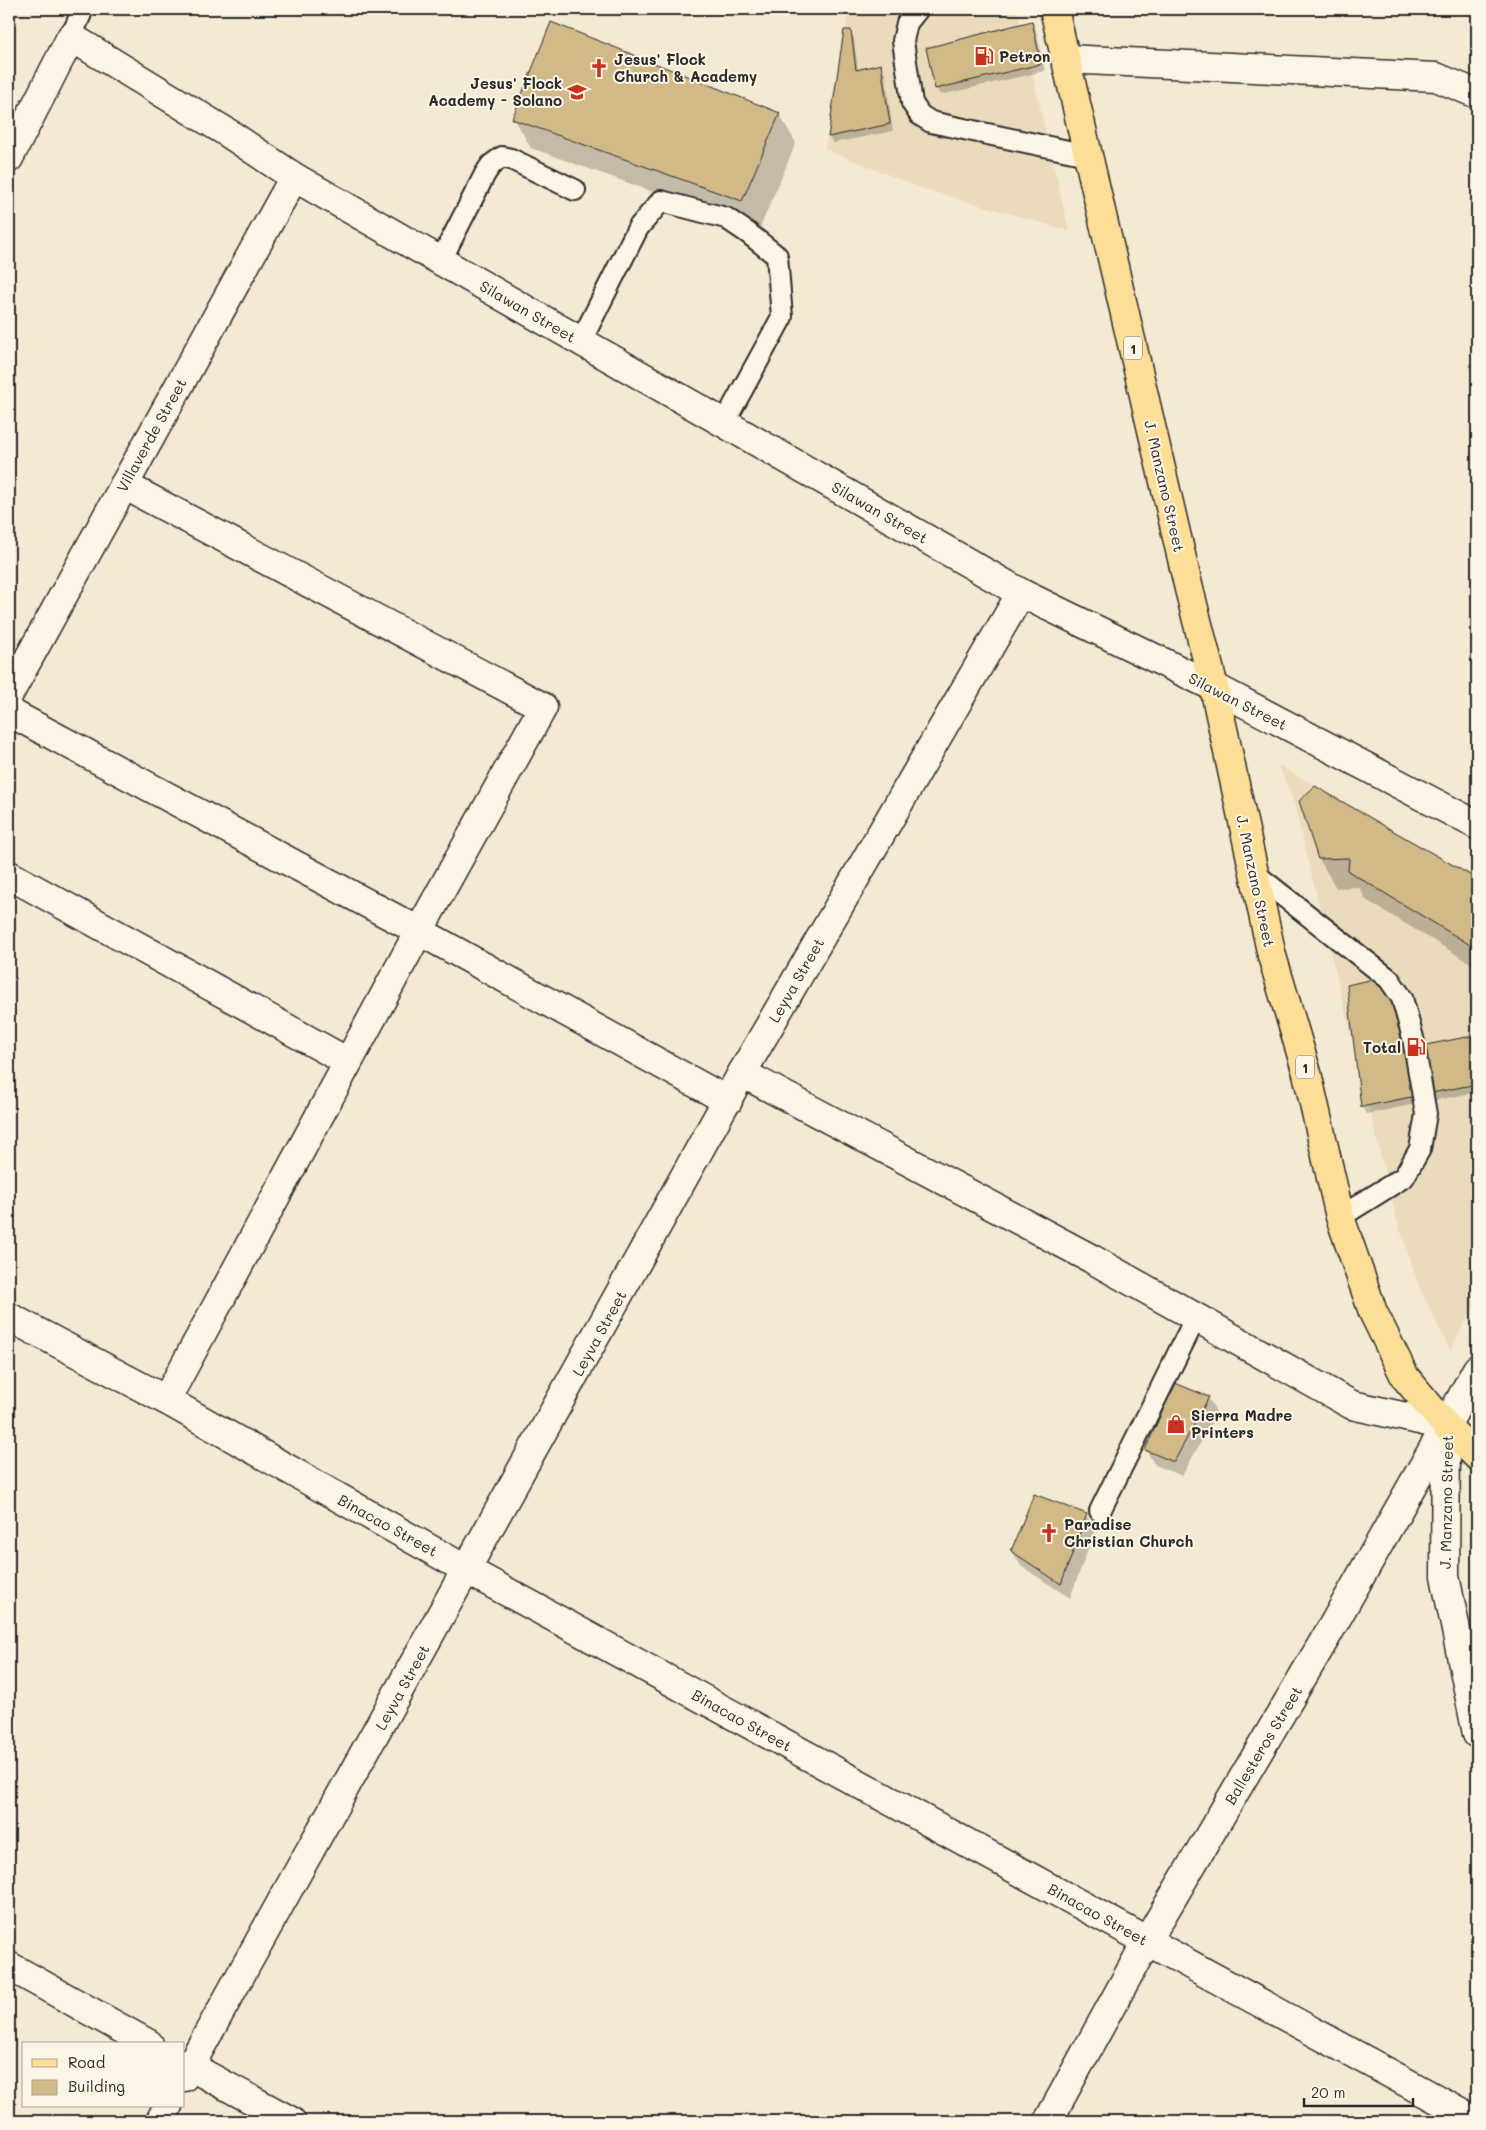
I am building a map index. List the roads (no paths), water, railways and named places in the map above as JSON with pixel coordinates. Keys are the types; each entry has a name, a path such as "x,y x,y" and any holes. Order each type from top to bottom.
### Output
{"main road":[{"name":"J. Manzano Street","path":"1054,9 1189,589 1214,687 1272,956 1307,1073 1340,1217 1373,1312 1405,1377 1446,1426"},
{"name":"1","path":"1446,1426 1477,1456"}],"street":[{"path":"9,158 71,37"},
{"name":"Silawan Street","path":"71,37 228,133 294,177 1021,593 1214,687 1477,825"},
{"path":"1066,59 1436,76 1477,94"},
{"name":"Villaverde Street","path":"9,694 294,177"},
{"path":"124,485 544,707 419,931 166,1400"},
{"name":"Leyva Street","path":"186,2069 467,1570 742,1073 1021,593"},
{"path":"9,712 419,931 728,1101"},
{"path":"9,876 348,1062"},
{"path":"742,1073 1092,1260 1352,1404 1446,1426"},
{"name":"Binacao Street","path":"9,1317 166,1400 467,1570 1477,2121"},
{"name":"Ballesteros Street","path":"1048,2121 1147,1941 1325,1639 1477,1369"},
{"name":"J. Manzano Street","path":"1446,1426 1445,1576 1477,1734"},
{"path":"9,1966 145,2042"},
{"path":"186,2069 291,2121"},
{"path":"160,2121 167,2108"}],"lane":[{"path":"71,37 83,9"},
{"path":"918,9 907,23 903,41 912,103 920,115 931,122 1087,155"},
{"path":"441,260 485,174 492,165 502,158 511,160 575,190"},
{"path":"581,341 638,228 661,201 726,218 777,256 782,317 724,423"},
{"path":"1254,873 1389,979 1402,998 1411,1030 1426,1114 1420,1149 1404,1177 1340,1217"},
{"path":"1100,1511 1196,1317"}],"place":[{"name":"Petron","path":"984,56"},
{"name":"Jesus' Flock Church & Academy","path":"599,68"},
{"name":"Jesus' Flock Academy - Solano","path":"577,92"},
{"name":"Total","path":"1416,1047"},
{"name":"Sierra Madre Printers","path":"1176,1424"},
{"name":"Paradise Christian Church","path":"1049,1533"}]}
